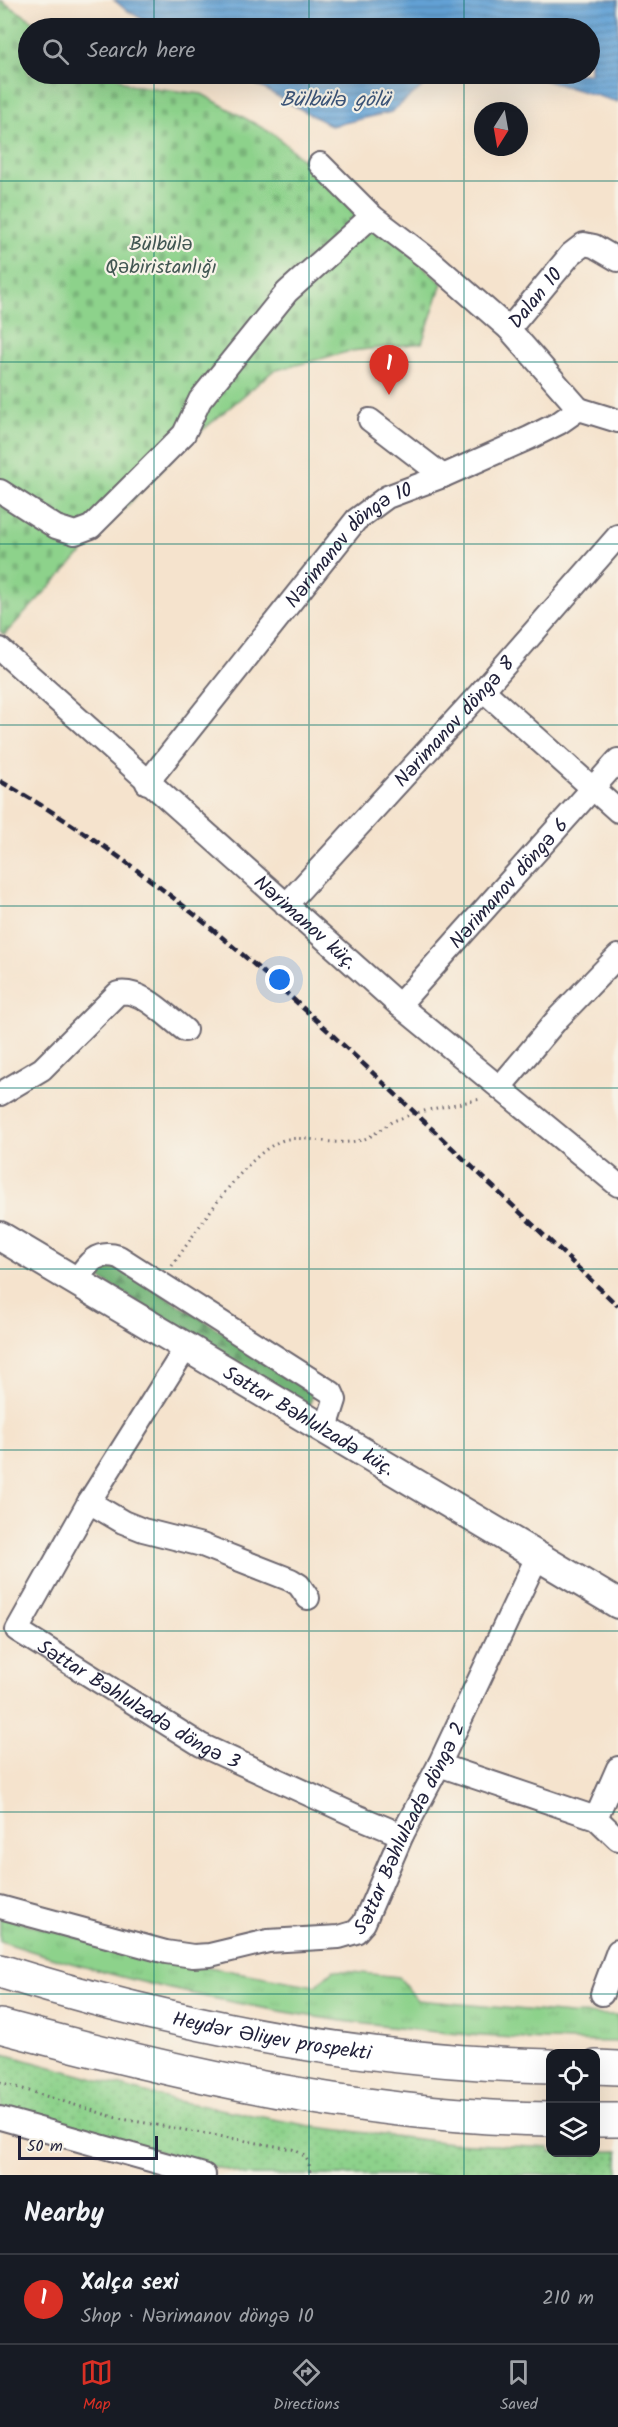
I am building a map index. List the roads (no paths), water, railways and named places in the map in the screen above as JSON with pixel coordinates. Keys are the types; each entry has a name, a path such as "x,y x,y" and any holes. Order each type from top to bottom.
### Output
{"highway":[{"name":"Heydər Əliyev prospekti","path":"0,1971 213,2026 330,2047 438,2060 546,2066"},
{"path":"0,2026 202,2077 320,2098 434,2112 546,2119"},
{"path":"600,2067 618,2068"},
{"path":"600,2120 618,2120"}],"main road":[{"name":"Səttar Bəhlulzadə küç.","path":"0,1236 326,1428 618,1604"}],"street":[{"path":"320,164 372,216 431,261 509,329"},
{"path":"0,491 56,527 75,533 91,527 184,434 200,400 287,292 372,216"},
{"name":"Dalan 10","path":"579,409 509,329 571,254 584,244 594,246 618,260"},
{"path":"579,409 618,421"},
{"name":"Nərimanov döngə 10","path":"147,783 356,520 387,496 443,476 549,428 579,409"},
{"path":"370,420 443,476"},
{"name":"Nərimanov döngə 8","path":"286,905 483,690 618,536"},
{"name":"Nərimanov küç.","path":"0,649 147,783 399,1005 618,1185"},
{"path":"483,690 618,811"},
{"name":"Nərimanov döngə 6","path":"399,1005 618,760"},
{"path":"500,1087 559,1017 618,956"},
{"path":"0,1094 42,1069 118,993 129,991 139,996 185,1030"},
{"path":"76,1281 88,1264 97,1257 109,1254 119,1257 332,1393 335,1400 326,1428"},
{"name":"Səttar Bəhlulzadə döngə 3","path":"188,1346 9,1625 201,1745 354,1815 402,1834"},
{"path":"89,1502 123,1522 142,1530 202,1545 291,1580 299,1585 308,1598"},
{"name":"Səttar Bəhlulzadə döngə 2","path":"0,1907 166,1952 194,1956 210,1955 268,1941 339,1937 356,1932 364,1923 402,1834 439,1765 538,1555"},
{"path":"439,1765 596,1818 618,1839"},
{"path":"596,1818 618,1768"},
{"path":"602,1994 618,1951"},
{"path":"0,2118 204,2175"}],"water":[{"name":"Bülbülə gölü","path":"114,0 618,0 618,102 558,84 600,84 600,18 140,18"},
{"name":"Bülbülə gölü","path":"255,84 426,84 391,112 331,126"}],"railway":[{"path":"0,781 105,847 156,884 253,963 346,1047 618,1306"}],"place":[{"name":"Xalça sexi","path":"389,395"}],"park label":[{"name":"Bülbülə Qəbiristanlığı","path":"161,254"}]}
